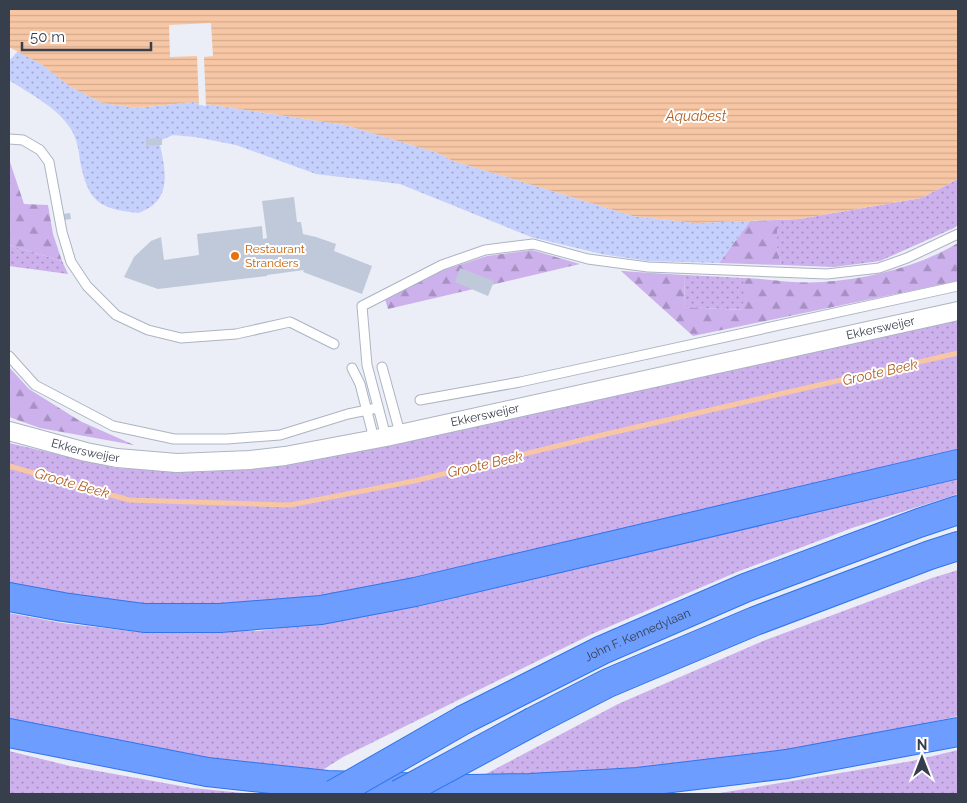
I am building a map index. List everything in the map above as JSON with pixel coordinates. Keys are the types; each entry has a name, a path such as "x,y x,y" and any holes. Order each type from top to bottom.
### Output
{"highway":[{"path":"9,596 63,607 144,618 220,618 321,610 415,592 958,464"},
{"name":"John F. Kennedylaan","path":"334,794 465,719 602,650 745,588 958,510"},
{"path":"399,794 608,683 755,621 958,546"},
{"path":"9,733 207,772 327,785 480,789 638,782 749,769 787,764 958,732"}],"street":[{"name":"Ekkersweijer","path":"9,431 86,452 117,458 177,463 250,460 285,456 386,436 958,311"}],"lane":[{"path":"9,139 23,140 40,150 49,162 62,232 71,262 87,286 116,315 148,330 181,338 236,334 290,322 334,344"},
{"path":"386,436 367,365 362,306 442,265 485,250 533,244 588,259 648,267 827,274 878,268 907,258 958,234"},
{"path":"420,400 545,377 958,286"},
{"path":"9,356 35,385 113,426 174,439 227,439 280,435 348,414 378,408"},
{"path":"382,367 386,436"},
{"path":"352,368 360,384 367,410 386,436"}],"green space":[{"path":"9,159 24,204 48,205 53,234 62,261 9,245"},
{"path":"958,179 958,225 954,228 880,261 834,267 781,265 777,247 777,220 799,219 921,198"},
{"path":"777,220 777,247 781,265 719,263 750,221"},
{"path":"958,243 958,281 693,336 621,271 685,275 684,307 743,310 744,278 812,282 857,278 910,265"},
{"path":"9,245 62,261 68,274 9,266"},
{"path":"532,250 580,264 388,309 385,299 444,270 487,256"},
{"path":"685,275 744,278 744,310 684,307"},
{"path":"958,319 958,456 319,603 144,610 9,588 9,443 116,468 204,472 286,465 418,439"},
{"path":"9,367 29,389 80,421 134,445 40,428 9,417"},
{"path":"958,477 958,494 852,528 737,572 592,634 343,757 321,771 192,756 9,720 9,613 62,623 138,632 259,631 353,617"},
{"path":"958,570 958,716 860,738 785,752 632,773 482,776 618,704 763,641"},
{"path":"958,750 958,794 714,794 912,761"},
{"path":"9,751 70,766 192,788 254,794 9,794"}],"sand":[{"path":"18,51 41,64 71,87 102,103 137,108 193,102 345,125 438,153 453,161 633,216 695,223 750,221 719,263 648,261 601,254 531,237 400,184 316,174 236,145 173,135 159,141 165,173 161,196 150,207 139,213 114,209 98,201 87,186 75,138 60,115 44,102 9,80 9,61"}],"water":[{"name":"Aquabest","path":"9,9 958,9 958,179 921,198 799,219 695,223 633,216 453,161 438,153 345,125 193,102 137,108 102,103 71,87 41,64 9,47"}],"pier":[{"path":"211,23 213,56 204,57 206,106 199,105 197,56 170,57 169,25"}],"building":[{"path":"162,138 162,145 146,146 146,139"},
{"path":"294,197 297,222 301,222 303,234 336,244 334,251 372,266 362,294 303,272 304,270 158,289 124,277 134,257 151,241 161,237 164,260 199,255 197,234 262,226 263,239 267,238 262,201"},
{"path":"70,213 71,219 64,220 63,214"},
{"path":"460,268 494,281 488,296 455,282"}],"waterway":[{"name":"Groote Beek","path":"9,466 129,500 290,505 414,481 602,435 958,353"}],"place":[{"name":"Restaurant Stranders","path":"235,256"}]}
